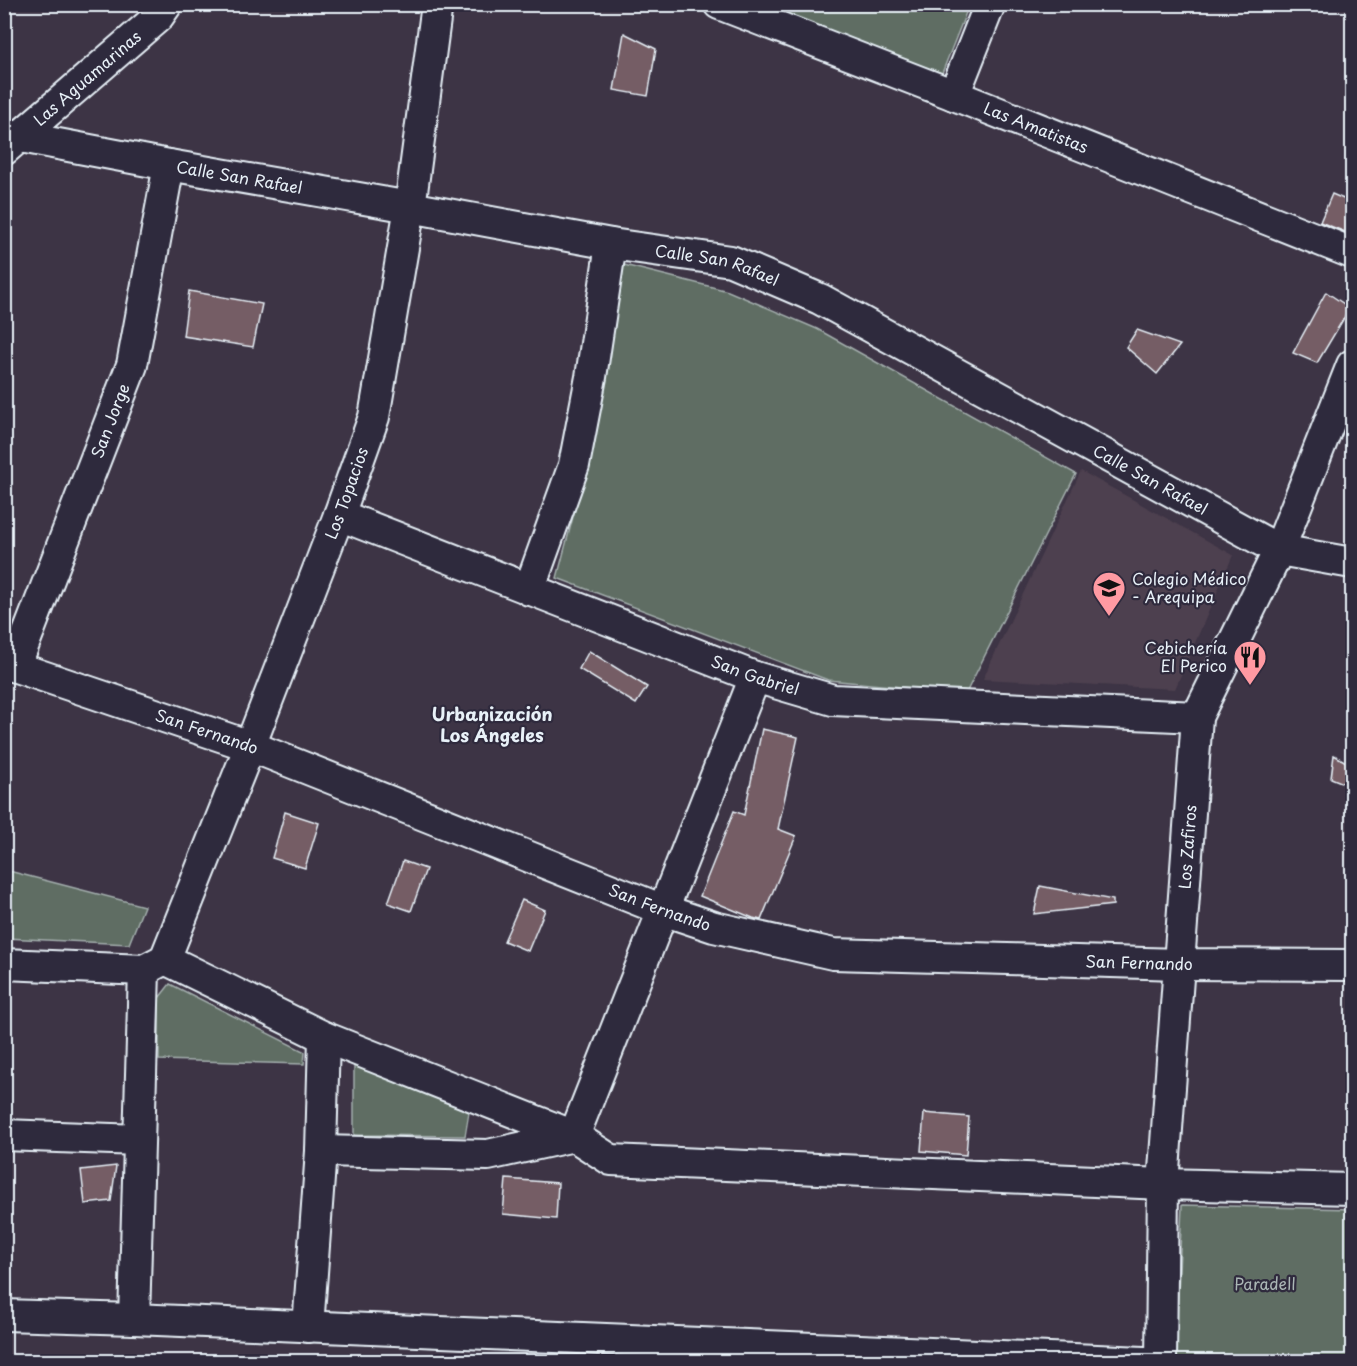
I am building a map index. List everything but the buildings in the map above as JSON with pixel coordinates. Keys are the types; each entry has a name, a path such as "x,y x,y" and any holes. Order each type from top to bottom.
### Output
{"street":[{"name":"Las Aguamarinas","path":"13,143 158,17 167,4"},
{"name":"Los Topacios","path":"154,965 250,747 374,417 410,207 437,4"},
{"name":"Las Amatistas","path":"719,4 954,94 1353,253"},
{"path":"954,94 990,4"},
{"name":"Calle San Rafael","path":"13,143 169,165 611,244 731,261 820,299 1279,550 1353,563"},
{"name":"San Jorge","path":"10,665 132,365 169,165"},
{"path":"529,590 574,465 591,377 611,244"},
{"name":"Los Zafiros","path":"1161,1362 1163,1184 1197,717 1279,550 1353,365"},
{"name":"San Gabriel","path":"339,515 754,677 833,700 1197,717"},
{"name":"San Fernando","path":"10,665 250,747 663,910 714,927 833,954 1179,964 1353,965"},
{"path":"573,1136 754,677"},
{"path":"4,964 154,965 573,1136 611,1160 1163,1184 1353,1189"},
{"path":"134,1319 139,1140 154,965"},
{"path":"308,1327 321,1151 324,1036"},
{"path":"4,1135 139,1140"},
{"path":"321,1151 488,1155 573,1136"},
{"path":"4,1315 1144,1362"}],"shaded area":[{"name":"Colegio Médico - Arequipa","path":"1081,471 1233,555 1175,689 983,679"}],"green space":[{"path":"743,5 969,5 942,73"},
{"path":"616,263 728,291 817,329 1076,474 966,693 828,680 557,578 585,471"},
{"path":"5,870 144,906 129,944 5,938"},
{"path":"170,984 305,1052 304,1064 159,1060 159,998"},
{"path":"354,1059 470,1106 465,1136 354,1135"},
{"name":"Paradell","path":"1182,1205 1352,1209 1352,1361 1175,1362"}],"place":[{"name":"Colegio Médico - Arequipa","path":"1109,617"},
{"name":"Cebichería El Perico","path":"1250,686"}],"district":[{"name":"Urbanización Los Ángeles","path":"492,725"}]}
